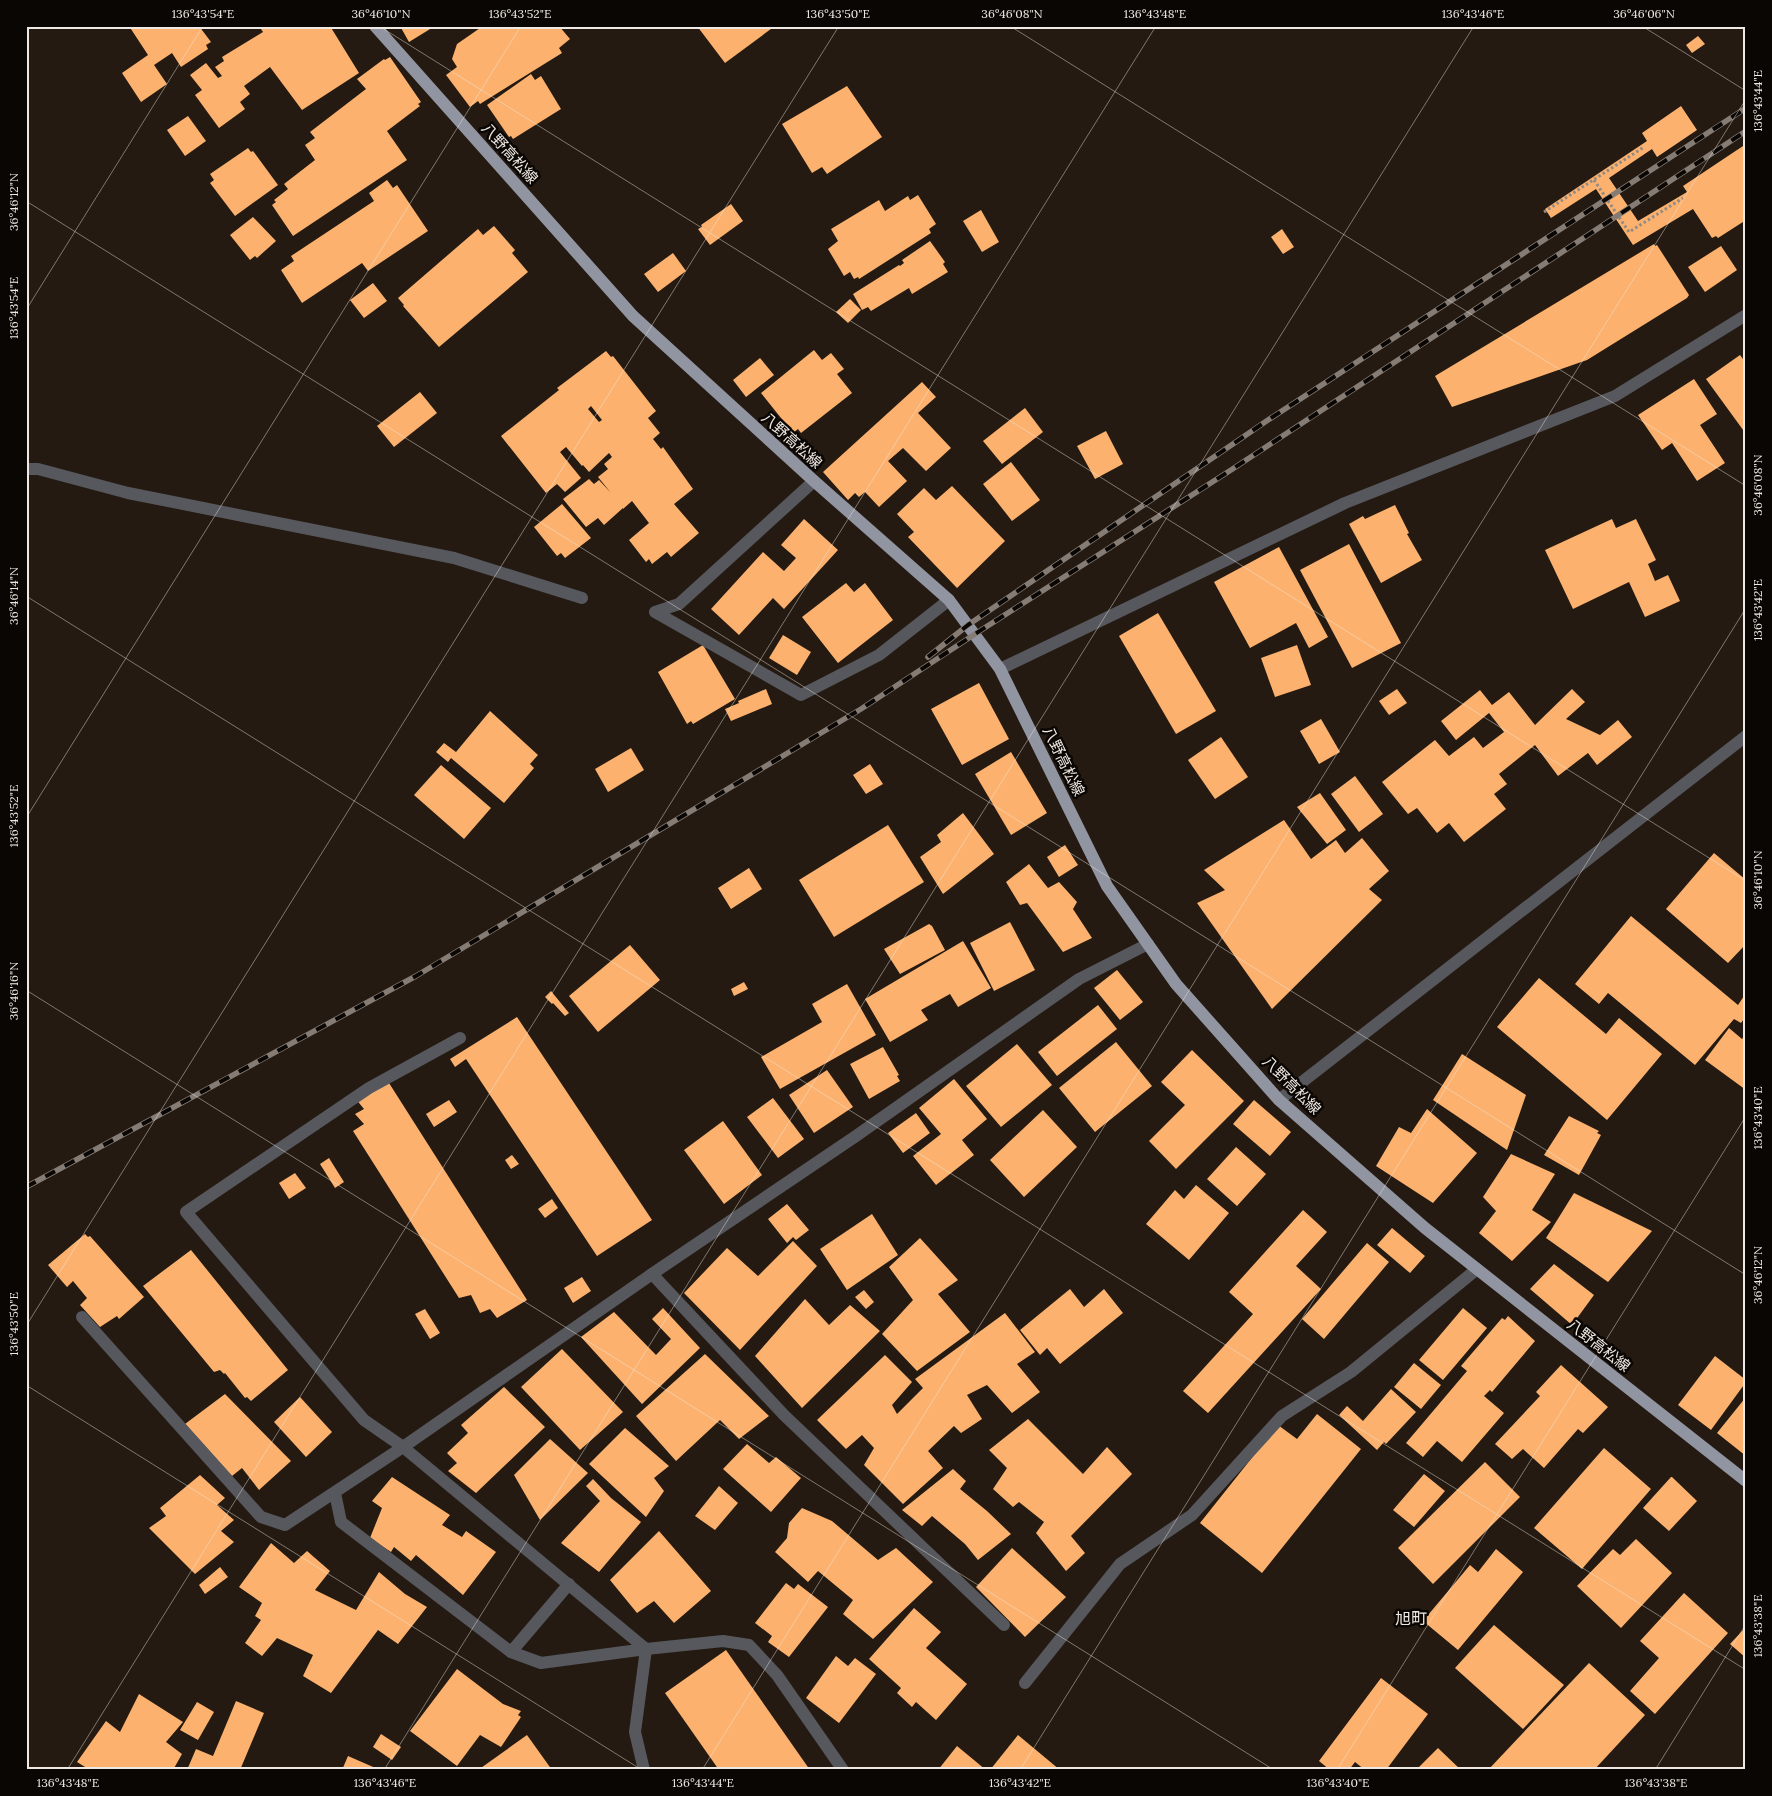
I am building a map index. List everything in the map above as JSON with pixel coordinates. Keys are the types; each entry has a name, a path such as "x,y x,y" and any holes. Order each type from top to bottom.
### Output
{"main road":[{"name":"八野高松線","path":"375,26 633,316 948,600 1000,669 1107,886 1176,984 1280,1100 1424,1228 1746,1481"}],"street":[{"path":"1000,669 1346,503 1615,396 1746,315"},
{"path":"26,469 38,469 128,493 454,558 582,598"},
{"path":"814,481 678,604 655,612 801,695 879,655 948,600"},
{"path":"1280,1100 1746,736"},
{"path":"82,1317 261,1517 285,1525 403,1448 652,1274 856,1136 1079,979 1148,944"},
{"path":"460,1038 368,1088 186,1212 364,1420 403,1448 646,1649"},
{"path":"1025,1683 1120,1564 1192,1515 1282,1416 1351,1372 1477,1269"},
{"path":"652,1274 784,1415 1004,1625"},
{"path":"335,1493 341,1522 511,1652 541,1663 646,1649 723,1642 748,1645 777,1675 843,1770"},
{"path":"511,1652 569,1584"},
{"path":"644,1770 634,1732 646,1649"}],"path":[{"path":"1544,212 1644,147"},
{"path":"1594,180 1629,232 1682,198"}],"building":[{"path":"129,26 199,26 211,42 206,45 208,49 181,67 172,53 154,65 167,84 141,102 122,73 148,55"},
{"path":"259,26 330,26 359,73 302,110 270,67 244,86 250,94 240,102 245,109 219,128 195,95 202,90 190,75 206,63 218,78 222,76 215,67 224,61 222,57 263,32"},
{"path":"400,26 435,26 409,42"},
{"path":"483,26 559,26 570,39 559,48 562,53 480,104 478,101 470,107 446,75 457,67 452,59 457,44"},
{"path":"697,26 775,26 725,63"},
{"path":"1698,36 1705,44 1692,53 1686,45"},
{"path":"390,57 421,102 418,104 420,106 387,131 407,160 293,236 272,205 276,202 274,200 288,189 284,184 315,160 305,145 315,138 310,132 366,89 357,79 384,59"},
{"path":"531,74 535,80 541,76 561,109 513,139 511,136 509,137 487,105"},
{"path":"847,86 882,137 827,174 822,167 812,173 782,124"},
{"path":"1681,106 1697,130 1657,157 1652,149 1609,178 1638,221 1687,192 1683,186 1746,144 1746,220 1718,238 1716,236 1712,238 1693,209 1633,245 1596,189 1551,218 1545,209 1647,141 1642,133"},
{"path":"188,116 206,141 185,156 167,130"},
{"path":"248,148 251,152 253,151 278,185 235,216 210,183 214,180 210,174"},
{"path":"387,180 393,188 397,185 428,231 368,271 362,263 302,303 281,270 294,261 291,256 374,201 369,193"},
{"path":"918,195 936,224 929,229 931,233 859,279 858,277 854,279 850,272 844,276 828,249 838,241 831,229 879,200 885,211 908,196 910,200"},
{"path":"731,204 743,221 710,245 698,229"},
{"path":"981,210 999,242 982,252 963,221"},
{"path":"253,217 276,241 257,258 255,256 250,260 230,235"},
{"path":"494,226 515,250 512,253 528,272 439,347 398,298 478,229 483,235"},
{"path":"1282,229 1294,247 1283,254 1271,237"},
{"path":"930,241 945,262 943,264 948,272 912,294 909,288 871,311 868,307 862,310 853,294 900,266 904,263 902,260"},
{"path":"1654,244 1655,246 1657,245 1689,295 1687,298 1587,360 1452,407 1435,376"},
{"path":"1721,246 1737,270 1705,292 1688,267"},
{"path":"673,253 686,271 658,292 644,274"},
{"path":"373,283 387,301 364,318 350,300"},
{"path":"850,299 861,310 848,323 836,312"},
{"path":"814,350 822,360 831,353 844,369 837,374 852,393 801,433 798,429 793,433 761,393"},
{"path":"606,351 611,357 613,356 656,411 648,418 660,433 653,439 661,449 663,447 693,489 674,504 699,533 671,557 667,552 652,564 649,559 646,562 629,540 649,523 632,501 604,525 598,518 586,527 563,499 589,479 594,484 599,480 611,493 598,477 608,469 604,464 612,457 609,453 589,472 566,447 560,452 581,478 565,492 557,484 546,493 501,436 559,390 557,388","holes":["591,406 602,420 599,422 588,409"]},
{"path":"1740,355 1746,363 1746,434 1706,379"},
{"path":"760,358 774,375 746,397 733,380"},
{"path":"1694,379 1717,414 1700,425 1725,463 1697,481 1672,443 1662,450 1638,415"},
{"path":"922,382 936,397 918,413 951,448 926,471 903,448 888,461 907,481 879,507 865,492 859,497 855,493 848,500 823,472"},
{"path":"420,392 437,413 394,447 377,426"},
{"path":"1025,408 1043,432 1002,464 983,441"},
{"path":"1106,431 1123,464 1095,479 1077,446"},
{"path":"1011,462 1040,500 1012,521 983,484"},
{"path":"952,486 1005,541 957,588 908,537 914,532 897,514 924,488 936,500"},
{"path":"562,504 591,538 565,558 561,553 557,556 534,527"},
{"path":"1395,505 1409,533 1407,534 1422,560 1381,583 1349,524 1363,516 1365,519"},
{"path":"804,519 838,550 784,609 773,598 739,635 711,609 763,552 784,571 796,558 781,545"},
{"path":"1612,519 1616,528 1636,519 1656,560 1648,564 1655,581 1668,575 1680,601 1645,617 1629,582 1573,609 1545,550"},
{"path":"1349,544 1401,643 1352,668 1300,570"},
{"path":"1279,547 1328,637 1309,648 1296,623 1250,648 1214,582"},
{"path":"846,583 854,592 865,583 893,620 838,663 802,617"},
{"path":"1158,613 1216,711 1176,734 1119,636"},
{"path":"783,635 811,652 797,675 769,658"},
{"path":"703,645 735,699 693,724 691,721 687,724 658,672"},
{"path":"1297,645 1311,685 1275,697 1261,658"},
{"path":"979,683 1009,739 962,765 931,709"},
{"path":"766,689 772,704 731,721 725,709"},
{"path":"1397,689 1407,703 1389,715 1379,701"},
{"path":"1572,689 1585,702 1566,719 1600,735 1618,720 1632,737 1597,765 1588,753 1558,776 1535,745 1499,774 1507,784 1494,794 1506,809 1464,842 1449,823 1437,833 1417,808 1408,814 1382,782 1435,740 1449,756 1474,737 1483,748 1504,732 1489,713 1456,740 1441,721 1480,690 1492,705 1509,692 1535,725"},
{"path":"490,711 538,755 530,764 534,768 504,803 451,758 448,762 436,752 444,743 456,752"},
{"path":"1321,719 1340,752 1319,764 1300,731"},
{"path":"1221,737 1248,777 1215,799 1188,760"},
{"path":"631,748 644,770 608,792 595,769"},
{"path":"1011,752 1047,813 1011,835 975,774"},
{"path":"870,764 883,784 866,794 853,775"},
{"path":"441,765 491,808 464,839 414,795"},
{"path":"1355,776 1383,814 1359,832 1331,794"},
{"path":"1320,793 1346,830 1327,844 1297,807"},
{"path":"963,813 994,854 943,894 920,857 941,842 937,835"},
{"path":"1284,820 1311,859 1336,840 1345,853 1362,838 1389,871 1369,889 1382,900 1272,1009 1197,903 1225,890 1204,870"},
{"path":"888,825 924,882 834,937 799,880"},
{"path":"1065,845 1078,865 1059,877 1047,857"},
{"path":"1714,853 1746,880 1746,944 1728,963 1666,909"},
{"path":"1029,864 1048,888 1059,882 1077,902 1073,909 1092,938 1063,952 1027,903 1020,905 1006,882"},
{"path":"749,868 762,889 731,909 718,888"},
{"path":"1631,916 1738,1005 1746,993 1746,1016 1741,1023 1734,1019 1695,1065 1608,993 1599,1004 1575,984"},
{"path":"1010,922 1035,970 994,991 970,943"},
{"path":"929,924 932,926 945,950 900,974 884,949"},
{"path":"963,941 991,988 958,1007 950,994 921,1010 928,1020 890,1042 865,999"},
{"path":"630,945 660,980 598,1032 569,996"},
{"path":"1117,970 1143,1002 1120,1020 1094,988"},
{"path":"1539,978 1606,1034 1619,1018 1662,1054 1607,1120 1497,1027"},
{"path":"744,982 748,989 734,996 731,989"},
{"path":"847,984 876,1035 780,1089 761,1057 822,1022 812,1004"},
{"path":"551,991 569,1013 565,1016 545,997"},
{"path":"1098,1005 1117,1029 1057,1076 1038,1052"},
{"path":"517,1017 652,1220 597,1256 466,1059 455,1067 450,1059"},
{"path":"1729,1028 1742,1039 1746,1034 1746,1090 1705,1060"},
{"path":"1116,1042 1152,1086 1095,1132 1059,1088"},
{"path":"1017,1044 1052,1085 1001,1127 966,1086"},
{"path":"883,1047 899,1075 897,1076 900,1081 869,1099 850,1064"},
{"path":"1192,1050 1244,1101 1176,1169 1149,1141 1185,1105 1161,1082"},
{"path":"1462,1054 1526,1095 1507,1150 1433,1100"},
{"path":"827,1070 853,1107 814,1133 789,1095"},
{"path":"954,1079 987,1119 962,1140 974,1155 936,1185 913,1156 941,1134 919,1108"},
{"path":"389,1083 527,1300 497,1318 490,1309 480,1313 471,1295 459,1298 353,1131 364,1124 355,1114 364,1109 355,1098"},
{"path":"773,1098 804,1139 778,1158 747,1117"},
{"path":"449,1100 457,1112 434,1127 426,1114"},
{"path":"1254,1100 1291,1132 1270,1156 1233,1124"},
{"path":"1427,1109 1477,1153 1433,1203 1376,1166 1399,1127 1411,1133"},
{"path":"1043,1110 1077,1147 1024,1197 990,1160"},
{"path":"916,1113 930,1133 903,1153 888,1133"},
{"path":"1569,1116 1599,1131 1597,1133 1601,1135 1579,1175 1544,1155"},
{"path":"723,1121 762,1175 724,1204 684,1150"},
{"path":"1236,1147 1266,1174 1237,1206 1207,1179"},
{"path":"1511,1154 1555,1174 1532,1210 1551,1222 1512,1261 1479,1233 1496,1211 1483,1197"},
{"path":"512,1155 519,1164 511,1169 505,1160"},
{"path":"329,1158 344,1182 335,1188 320,1164"},
{"path":"295,1173 306,1188 289,1199 279,1183"},
{"path":"1196,1185 1229,1213 1189,1260 1146,1224 1175,1190 1184,1199"},
{"path":"1574,1193 1652,1231 1608,1282 1546,1238"},
{"path":"552,1199 558,1208 545,1218 538,1209"},
{"path":"787,1204 809,1230 796,1240 793,1237 787,1243 768,1219"},
{"path":"1303,1210 1327,1232 1296,1266 1321,1289 1208,1413 1183,1391 1253,1314 1229,1292"},
{"path":"872,1214 898,1255 847,1290 820,1249"},
{"path":"1392,1228 1425,1256 1410,1273 1377,1245"},
{"path":"85,1234 88,1237 90,1236 144,1297 119,1319 117,1316 100,1327 80,1305 87,1298 73,1281 67,1287 48,1265"},
{"path":"920,1238 958,1280 938,1294 970,1332 917,1371 882,1334 913,1300 889,1267"},
{"path":"793,1241 817,1266 740,1350 684,1293 727,1248 758,1276"},
{"path":"1367,1243 1389,1262 1324,1339 1302,1319"},
{"path":"191,1250 288,1370 251,1401 247,1397 245,1398 225,1373 220,1370 214,1372 143,1286"},
{"path":"1554,1264 1594,1295 1572,1325 1530,1289"},
{"path":"582,1277 591,1291 573,1303 564,1288"},
{"path":"1070,1289 1084,1307 1104,1289 1123,1313 1060,1364 1047,1348 1040,1355 1020,1330"},
{"path":"864,1290 874,1302 866,1309 855,1297"},
{"path":"805,1299 829,1325 850,1305 880,1331 802,1408 755,1356"},
{"path":"663,1308 700,1348 642,1404 581,1337 614,1312 656,1355 671,1339 652,1319"},
{"path":"1463,1308 1487,1328 1443,1380 1419,1360"},
{"path":"425,1309 440,1333 430,1339 415,1314"},
{"path":"1005,1313 1035,1352 1017,1364 1040,1392 1012,1413 987,1385 967,1395 982,1419 961,1433 954,1426 928,1451 943,1468 903,1504 864,1465 874,1448 862,1435 846,1449 817,1420 885,1355 912,1382 892,1405 897,1414 923,1388 915,1379"},
{"path":"1508,1316 1535,1341 1492,1392 1490,1390 1484,1396 1504,1413 1462,1462 1437,1441 1423,1457 1406,1443 1467,1371 1461,1366 1502,1318 1505,1320"},
{"path":"562,1349 623,1412 580,1450 521,1387"},
{"path":"705,1354 769,1416 739,1439 720,1420 676,1461 636,1416"},
{"path":"1715,1356 1746,1380 1746,1382 1711,1430 1678,1405"},
{"path":"1414,1363 1441,1385 1421,1409 1394,1387"},
{"path":"1561,1365 1608,1407 1583,1433 1578,1429 1544,1468 1523,1449 1512,1459 1495,1444 1540,1396 1536,1392"},
{"path":"504,1387 545,1427 476,1493 448,1471 457,1463 447,1453 468,1433 461,1425"},
{"path":"1391,1389 1416,1412 1386,1444 1384,1442 1377,1450 1339,1415 1347,1406 1363,1421"},
{"path":"225,1394 291,1461 259,1490 242,1468 232,1476 185,1424"},
{"path":"300,1397 332,1432 306,1457 274,1422"},
{"path":"1746,1397 1746,1456 1717,1433"},
{"path":"1317,1414 1361,1449 1262,1573 1200,1523 1278,1425 1297,1439"},
{"path":"1028,1419 1083,1474 1107,1447 1132,1474 1071,1536 1085,1553 1066,1571 1036,1533 1044,1522 1019,1502 1013,1507 993,1489 1007,1468 989,1450"},
{"path":"625,1428 669,1466 654,1478 664,1491 646,1517 589,1464"},
{"path":"550,1439 588,1473 540,1520 514,1475"},
{"path":"747,1444 769,1463 776,1457 801,1478 771,1512 723,1469"},
{"path":"1604,1448 1651,1489 1582,1569 1534,1528"},
{"path":"1485,1462 1520,1497 1433,1584 1398,1548"},
{"path":"953,1469 966,1481 960,1489 1011,1534 978,1560 965,1544 932,1516 922,1526 902,1510"},
{"path":"1424,1474 1445,1491 1414,1527 1393,1510"},
{"path":"200,1475 225,1498 217,1505 234,1520 221,1531 234,1542 195,1574 149,1528 166,1516 160,1508"},
{"path":"392,1477 450,1515 442,1525 462,1537 466,1531 496,1552 463,1595 416,1555 411,1561 394,1547 391,1552 370,1538 382,1508 372,1501"},
{"path":"1671,1477 1697,1501 1669,1531 1643,1508"},
{"path":"593,1479 611,1498 641,1522 599,1572 561,1543 600,1501 586,1486"},
{"path":"719,1486 738,1503 715,1530 695,1516"},
{"path":"802,1508 832,1521 878,1560 896,1548 933,1582 873,1639 843,1614 853,1600 818,1571 808,1582 775,1552 787,1538 789,1523"},
{"path":"659,1531 711,1591 674,1623 654,1601 637,1613 610,1580"},
{"path":"1636,1539 1672,1573 1621,1628 1577,1586 1613,1549 1620,1555"},
{"path":"271,1543 294,1563 307,1551 330,1571 315,1590 356,1610 379,1572 405,1594 427,1607 398,1644 378,1630 331,1693 303,1676 313,1655 277,1638 262,1656 245,1643 261,1620 255,1616 262,1603 239,1587"},
{"path":"1012,1548 1066,1597 1025,1637 976,1587"},
{"path":"1496,1549 1523,1572 1458,1650 1423,1621 1470,1565 1478,1572"},
{"path":"220,1567 228,1577 205,1594 199,1585"},
{"path":"786,1583 794,1589 798,1584 828,1607 789,1657 768,1642 772,1636 755,1623"},
{"path":"1684,1593 1728,1633 1655,1714 1630,1691 1659,1658 1640,1641"},
{"path":"914,1608 941,1632 926,1648 967,1684 936,1720 916,1702 912,1707 897,1693 901,1688 869,1659"},
{"path":"1494,1625 1564,1685 1523,1729 1455,1668"},
{"path":"1746,1627 1746,1658 1730,1644"},
{"path":"726,1650 810,1770 719,1770 665,1693"},
{"path":"836,1656 848,1666 855,1658 876,1674 839,1723 806,1698"},
{"path":"1589,1663 1645,1715 1594,1770 1488,1770"},
{"path":"457,1669 503,1704 521,1711 518,1715 521,1717 501,1747 480,1735 457,1766 410,1731"},
{"path":"1381,1678 1428,1714 1386,1770 1365,1770 1355,1762 1349,1770 1330,1770 1319,1761"},
{"path":"139,1694 183,1722 166,1742 182,1754 173,1770 90,1770 77,1762 106,1721 120,1732"},
{"path":"236,1701 264,1713 240,1770 187,1770 196,1749 213,1756"},
{"path":"197,1702 214,1712 198,1740 180,1730"},
{"path":"381,1734 401,1747 392,1760 373,1747"},
{"path":"527,1735 552,1770 478,1770"},
{"path":"1018,1735 1060,1770 990,1770"},
{"path":"957,1746 986,1770 938,1770"},
{"path":"1438,1748 1461,1770 1416,1770"},
{"path":"348,1756 380,1770 342,1770"}],"railway":[{"path":"928,657 968,625 1268,420 1746,108"},
{"path":"26,1187 416,976 861,709 1231,470 1746,131"}],"district":[{"name":"旭町","path":"1411,1618"}]}
